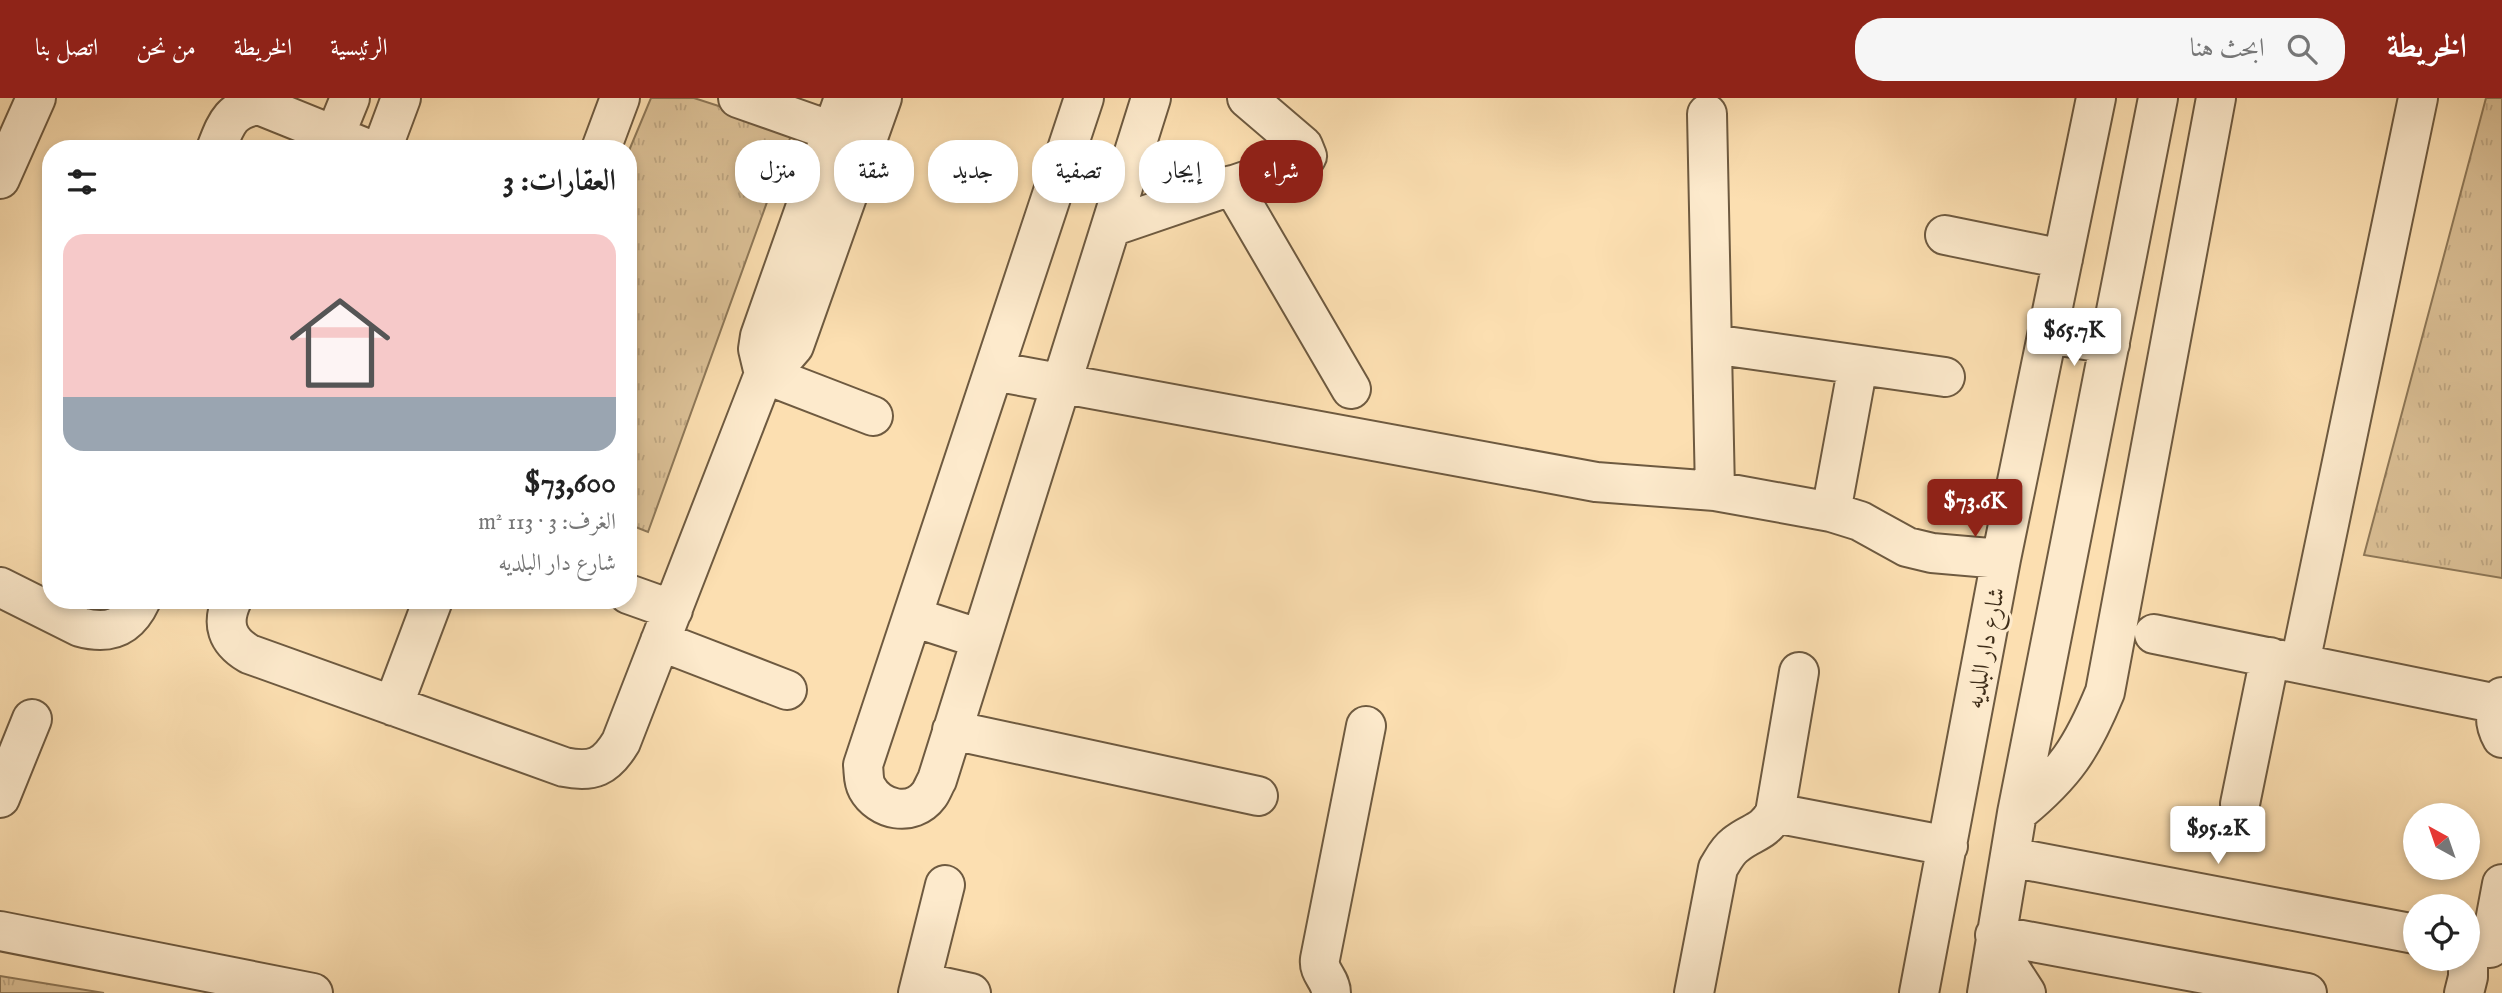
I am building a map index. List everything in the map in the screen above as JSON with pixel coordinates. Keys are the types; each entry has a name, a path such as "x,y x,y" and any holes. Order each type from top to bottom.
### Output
{"street":[{"path":"0,179 36,98"},
{"path":"350,98 352,140"},
{"path":"385,140 401,98"},
{"path":"604,140 620,98"},
{"path":"738,98 847,124"},
{"path":"229,609 225,621 228,636 237,647 249,654 564,767 581,770 598,767 612,757 621,742 764,374 776,367 794,345 847,124 882,98"},
{"path":"1084,98 863,765 865,784 876,801 893,809 912,807 928,797 937,780 1151,98"},
{"path":"1111,227 1299,163 1307,156 1303,146 1247,98"},
{"name":"شارع دار البلديه","path":"1919,993 2001,559 2096,98"},
{"path":"1987,993 2017,813 2158,98"},
{"path":"2017,813 2047,789 2071,760 2091,727 2105,692 2216,98"},
{"path":"2240,804 2285,660 2418,98"},
{"path":"220,140 227,122 235,113 259,105 347,140"},
{"path":"1707,114 1715,491"},
{"path":"1232,185 1351,389"},
{"path":"1945,236 2063,259"},
{"path":"2048,334 2110,344"},
{"path":"1712,344 1945,377"},
{"path":"1831,512 1858,365"},
{"path":"994,371 1596,482 1715,491 1831,512 1860,521 1908,547 1932,553 2001,559"},
{"path":"764,374 873,416"},
{"path":"0,587 42,607"},
{"path":"637,601 666,625 787,690"},
{"path":"45,609 80,626 108,630 122,624 136,609"},
{"path":"393,706 430,609"},
{"path":"913,617 981,639"},
{"path":"2154,634 2285,660 2501,713"},
{"path":"1694,993 1718,869 1735,844 1759,832 1775,813 1799,672"},
{"path":"0,798 32,719"},
{"path":"1332,993 1329,981 1321,971 1320,959 1366,726"},
{"path":"952,730 1258,796"},
{"path":"1775,813 1948,846"},
{"path":"2010,857 2403,932"},
{"path":"2464,993 2468,977 2482,949 2502,884"},
{"path":"945,886 920,987 971,993"},
{"path":"0,930 313,993"},
{"path":"1995,943 2026,993"},
{"path":"1995,943 2306,993"}],"green space":[{"path":"651,98 694,98 793,130 789,140 735,140 735,203 767,203 648,532 637,528 637,140 633,140"},
{"path":"2486,98 2502,98 2502,578 2364,555"},
{"path":"0,976 104,993 0,993"}]}
